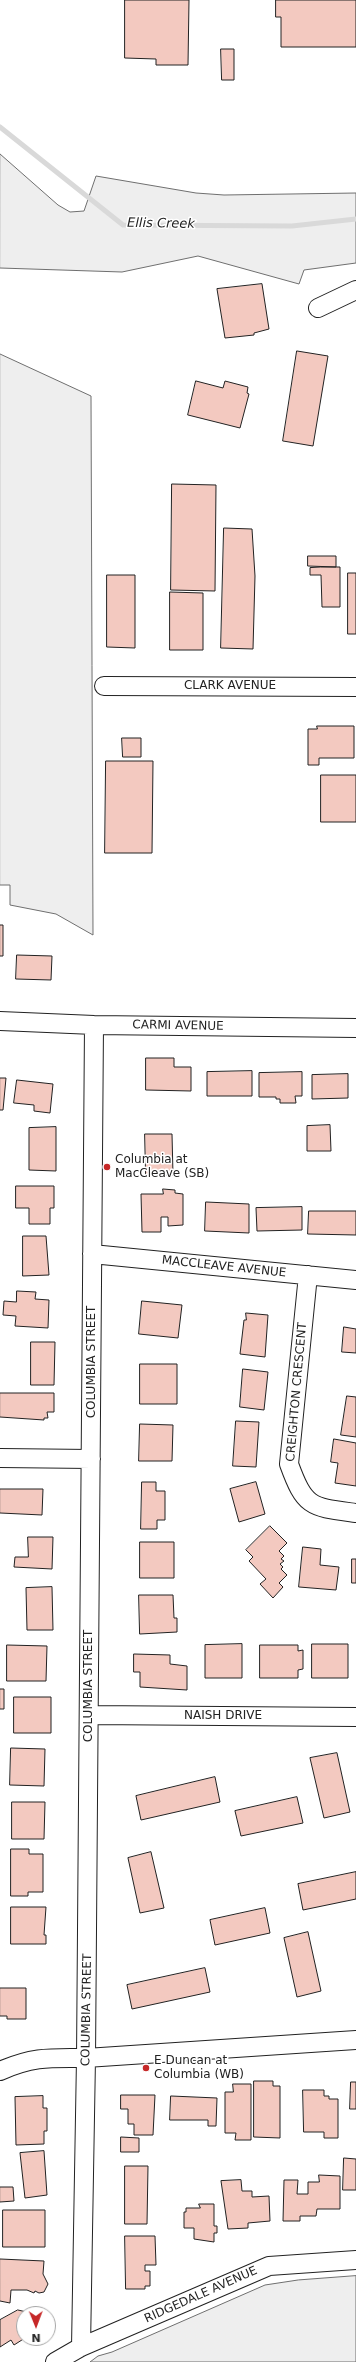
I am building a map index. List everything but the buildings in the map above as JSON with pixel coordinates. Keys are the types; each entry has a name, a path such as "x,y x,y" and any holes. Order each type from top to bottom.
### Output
{"street":[{"path":"318,308 356,290"},
{"name":"CLARK AVENUE","path":"104,686 356,687"},
{"name":"CARMI AVENUE","path":"0,1021 94,1025 356,1028"},
{"name":"COLUMBIA STREET","path":"81,2347 86,2058 94,1025"},
{"name":"MACCLEAVE AVENUE","path":"92,1254 356,1280"},
{"name":"CREIGHTON CRESCENT","path":"308,1275 289,1464 298,1487 308,1502 329,1510 356,1513"},
{"path":"0,1458 91,1459"},
{"name":"NAISH DRIVE","path":"89,1715 356,1717"},
{"path":"0,2070 24,2061 45,2058 86,2058 356,2040"},
{"name":"RIDGEDALE AVENUE","path":"56,2362 81,2347 269,2266 356,2260"}],"shaded area":[{"path":"0,154 58,205 70,212 84,211 96,176 196,193 224,195 356,193 356,263 304,270 299,284 198,256 122,272 0,268"},
{"path":"0,354 91,396 93,935 56,914 10,905 10,885 0,885"},
{"path":"356,2276 356,2362 90,2362 98,2356 112,2352 265,2285 298,2280"}],"waterway":[{"name":"Ellis Creek","path":"0,127 123,225 292,226 356,219"}],"place":[{"name":"Columbia at MacCleave (SB)","path":"107,1167"},
{"name":"E Duncan at Columbia (WB)","path":"146,2068"}]}
